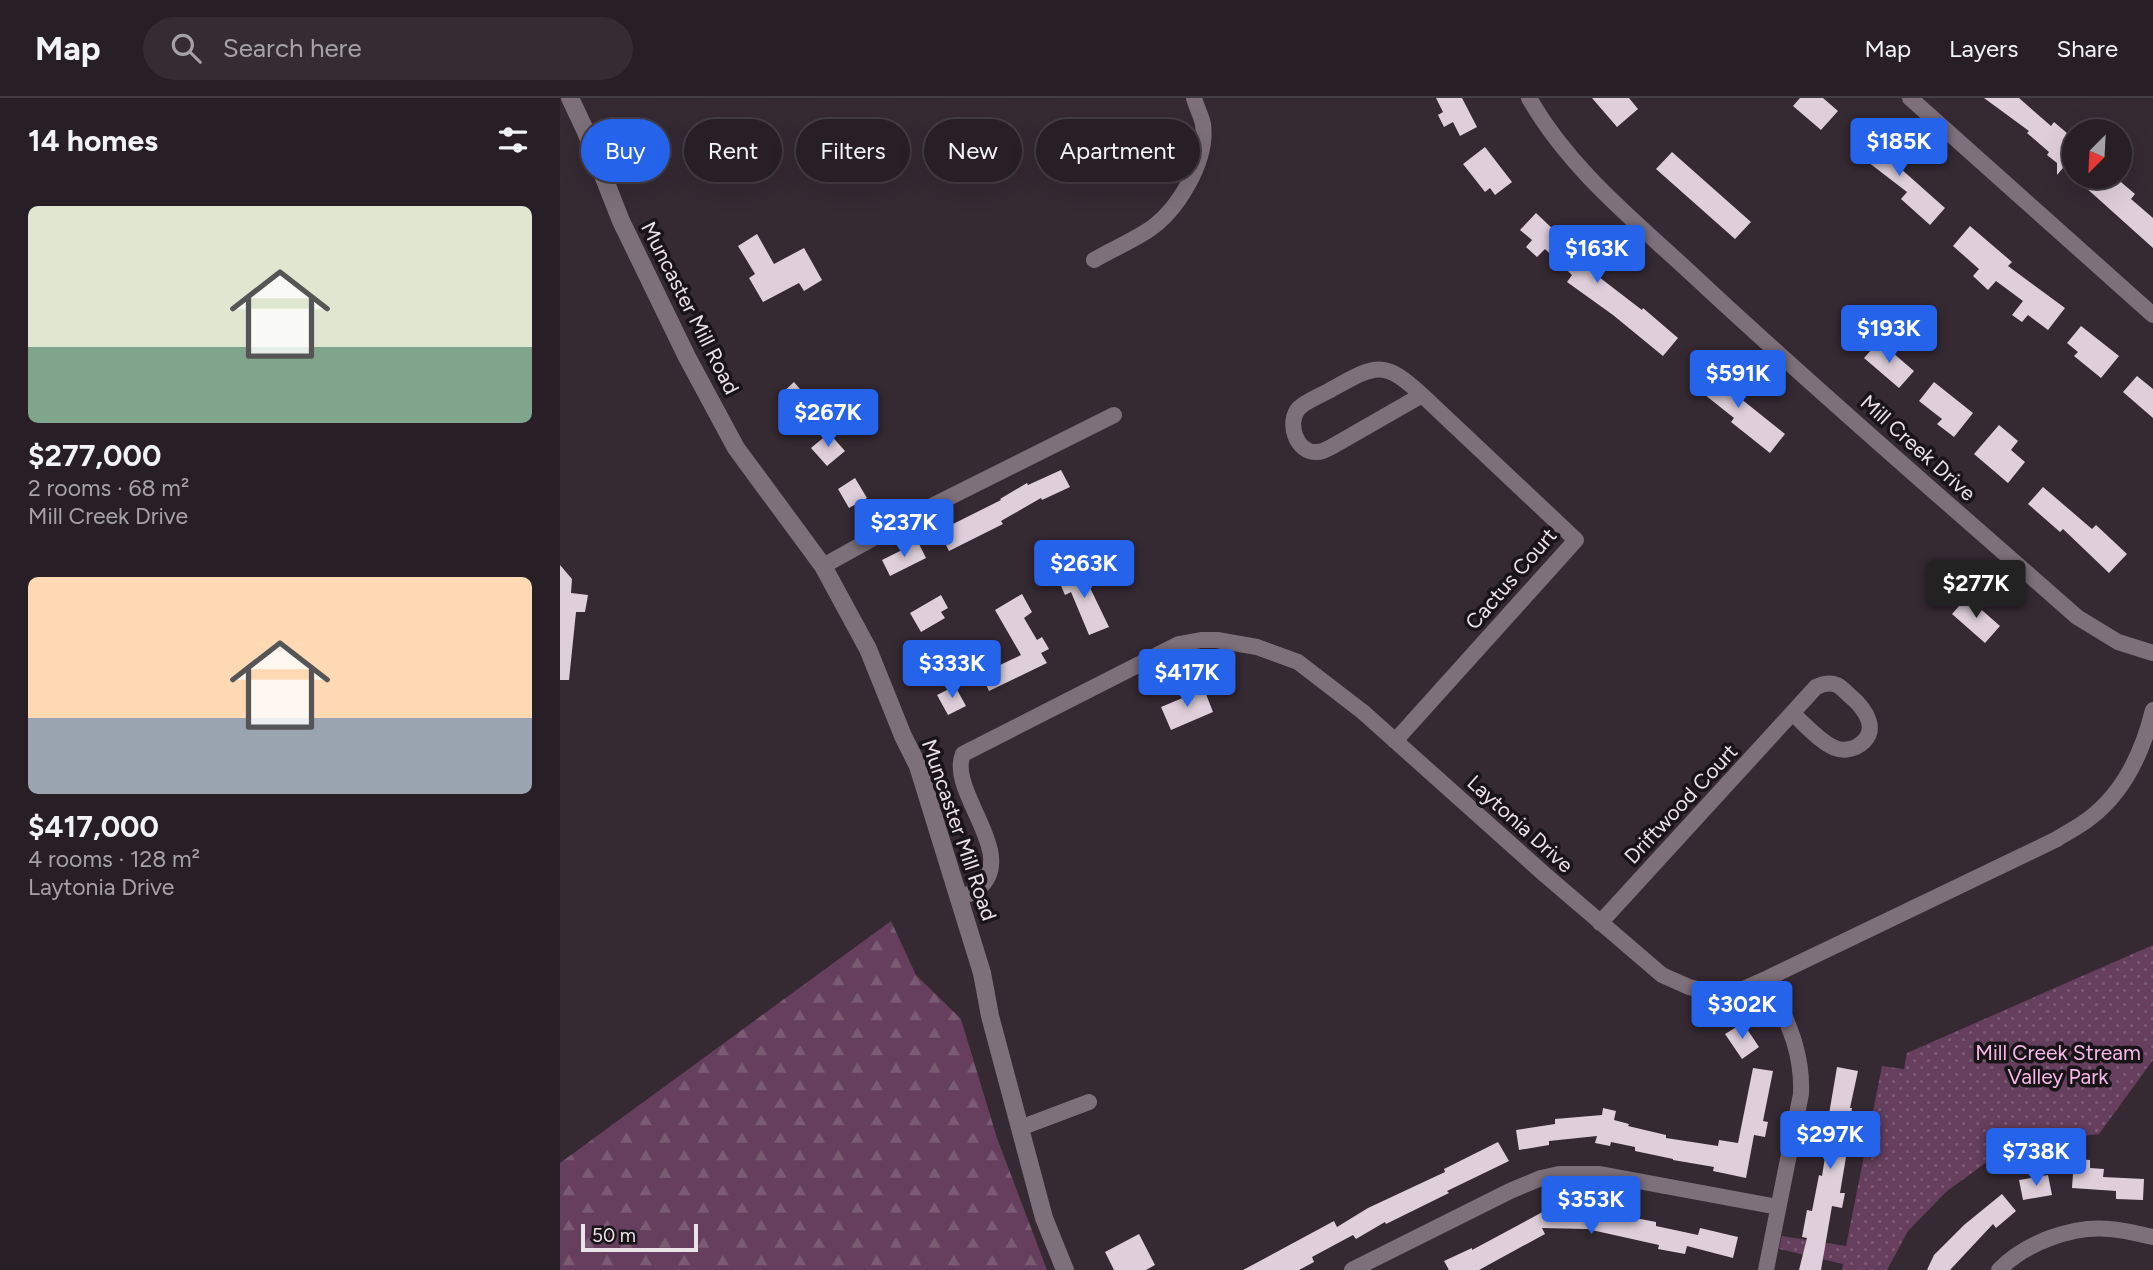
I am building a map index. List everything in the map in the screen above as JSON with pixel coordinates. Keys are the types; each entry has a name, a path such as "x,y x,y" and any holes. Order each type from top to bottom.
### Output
{"main road":[{"name":"Muncaster Mill Road","path":"570,98 621,221 700,384 736,448 823,566 868,649 918,766 982,973 990,1016 1044,1218 1065,1270"}],"street":[{"path":"1094,260 1149,230 1171,212 1195,171 1201,151 1203,124 1194,98"},
{"name":"Mill Creek Drive","path":"1529,98 1583,172 1719,299 2077,617 2118,642 2153,653"},
{"path":"1910,98 2153,315"},
{"name":"Cactus Court","path":"1395,741 1576,540 1422,395 1402,377 1388,370 1368,369 1299,408 1293,423 1296,439 1304,449 1318,452 1422,395"},
{"path":"823,566 924,510 1114,415"},
{"name":"Laytonia Drive","path":"959,898 978,889 989,876 992,861 989,846 962,776 959,762 963,754 1179,644 1201,640 1256,647 1298,662 1363,712 1662,975 1689,987 1714,993 1741,990 1768,978 2057,839 2091,818 2113,796 2132,767 2146,739 2153,710"},
{"name":"Driftwood Court","path":"1600,923 1816,687 1824,683 1836,685 1859,703 1867,714 1869,733 1860,745 1848,750 1838,750 1793,714"},
{"path":"1766,1270 1801,1094 1802,1072 1795,1040 1768,978"},
{"path":"1020,1128 1089,1102"},
{"path":"1352,1270 1510,1191 1541,1178 1559,1174 1600,1174 1778,1207"},
{"path":"1999,1270 2043,1240 2067,1232 2108,1228 2153,1237"}],"green space":[{"path":"891,921 916,975 961,1019 997,1138 1047,1270 560,1270 560,1163"},
{"name":"Mill Creek Stream Valley Park","path":"2153,945 2153,1060 2099,1134 2046,1140 1994,1157 1947,1191 1908,1231 1887,1270 1842,1270 1843,1264 1779,1249 1782,1236 1846,1246 1882,1066 1904,1069 1907,1053"}],"building":[{"path":"1436,98 1462,98 1477,127 1460,136 1453,122 1444,127 1438,115 1443,112"},
{"path":"1592,98 1629,98 1638,109 1617,127"},
{"path":"1800,98 1823,98 1838,111 1821,130 1793,106"},
{"path":"1984,98 2019,98 2051,126 2054,122 2062,129 2062,169 2057,175 2057,163 2047,155 2049,152 2027,133 2029,131"},
{"path":"1864,132 1904,163 1900,168 1945,208 1930,225 1901,199 1907,192 1851,149"},
{"path":"1485,147 1512,182 1495,195 1490,188 1485,192 1463,164"},
{"path":"1672,152 1751,222 1735,239 1656,169"},
{"path":"2087,189 2129,189 2135,194 2131,199 2153,218 2153,248"},
{"path":"1536,213 1576,251 1604,272 1599,277 1642,310 1643,308 1678,338 1663,356 1567,282 1572,275 1545,249 1537,257 1526,247 1532,240 1520,230"},
{"path":"1970,226 2012,262 2008,266 2065,308 2048,330 2028,315 2022,322 2012,315 2023,301 1996,281 1988,290 1973,276 1979,269 1953,246"},
{"path":"757,234 774,264 804,248 822,280 804,291 799,283 763,302 749,278 755,274 738,246"},
{"path":"2081,326 2119,356 2101,378 2074,356 2078,352 2067,343"},
{"path":"1879,341 1914,371 1899,388 1864,358"},
{"path":"1704,365 1732,387 1730,390 1785,434 1770,453 1731,422 1734,418 1690,383"},
{"path":"2137,376 2153,389 2153,418 2123,392"},
{"path":"794,382 810,401 796,413 780,395"},
{"path":"1934,382 1973,413 1954,437 1937,424 1942,419 1919,401"},
{"path":"1999,425 2018,441 2011,450 2025,462 2008,483 1974,454"},
{"path":"829,433 845,451 827,466 811,448"},
{"path":"1061,470 1070,487 1042,500 1041,498 1001,521 1003,524 949,551 939,531 1001,500 1027,483 1028,485"},
{"path":"855,478 867,498 849,508 838,489"},
{"path":"2043,487 2092,529 2096,525 2127,554 2109,573 2063,529 2060,532 2028,504"},
{"path":"918,542 926,558 890,576 882,560"},
{"path":"560,565 572,579 571,593 588,595 585,612 576,612 569,680 560,680"},
{"path":"1080,567 1109,627 1089,635 1071,592 1065,595 1057,577"},
{"path":"1022,594 1032,612 1024,618 1037,640 1042,637 1049,649 1041,653 1047,663 989,691 981,674 1021,655 995,610"},
{"path":"941,595 948,608 941,612 945,618 921,632 910,613"},
{"path":"1967,597 2000,626 1985,643 1952,614"},
{"path":"955,686 966,706 948,715 937,695"},
{"path":"1204,689 1213,712 1171,730 1161,707"},
{"path":"1743,1023 1759,1047 1742,1059 1725,1034"},
{"path":"1837,1067 1858,1071 1850,1108 1848,1145 1840,1193 1845,1193 1842,1208 1832,1206 1821,1270 1799,1270 1807,1238 1802,1237 1807,1210 1812,1211 1819,1175 1822,1176"},
{"path":"1753,1068 1773,1071 1763,1121 1768,1122 1765,1137 1754,1135 1746,1178 1713,1171 1714,1167 1635,1151 1635,1147 1611,1142 1610,1146 1595,1143 1597,1136 1549,1141 1549,1145 1519,1150 1516,1130 1555,1124 1555,1119 1602,1115 1603,1108 1616,1111 1614,1120 1666,1135 1666,1138 1718,1146 1719,1140 1738,1143"},
{"path":"1498,1142 1509,1161 1356,1239 1353,1235 1312,1257 1314,1262 1299,1270 1243,1270 1334,1221 1337,1227 1368,1208 1445,1172 1444,1169"},
{"path":"2074,1159 2090,1160 2090,1168 2104,1169 2103,1177 2144,1179 2143,1200 2116,1199 2116,1191 2072,1188"},
{"path":"2048,1175 2052,1195 2023,1200 2019,1180"},
{"path":"2002,1194 2016,1211 1996,1228 1993,1224 1950,1270 1927,1270 1934,1255 1964,1225"},
{"path":"1550,1208 1588,1209 1656,1222 1656,1226 1698,1235 1700,1228 1738,1237 1733,1258 1687,1246 1685,1254 1658,1249 1659,1245 1587,1229 1542,1228 1545,1234 1479,1270 1449,1270 1444,1261 1472,1250"},
{"path":"1139,1234 1155,1265 1146,1270 1114,1270 1105,1252"}]}
